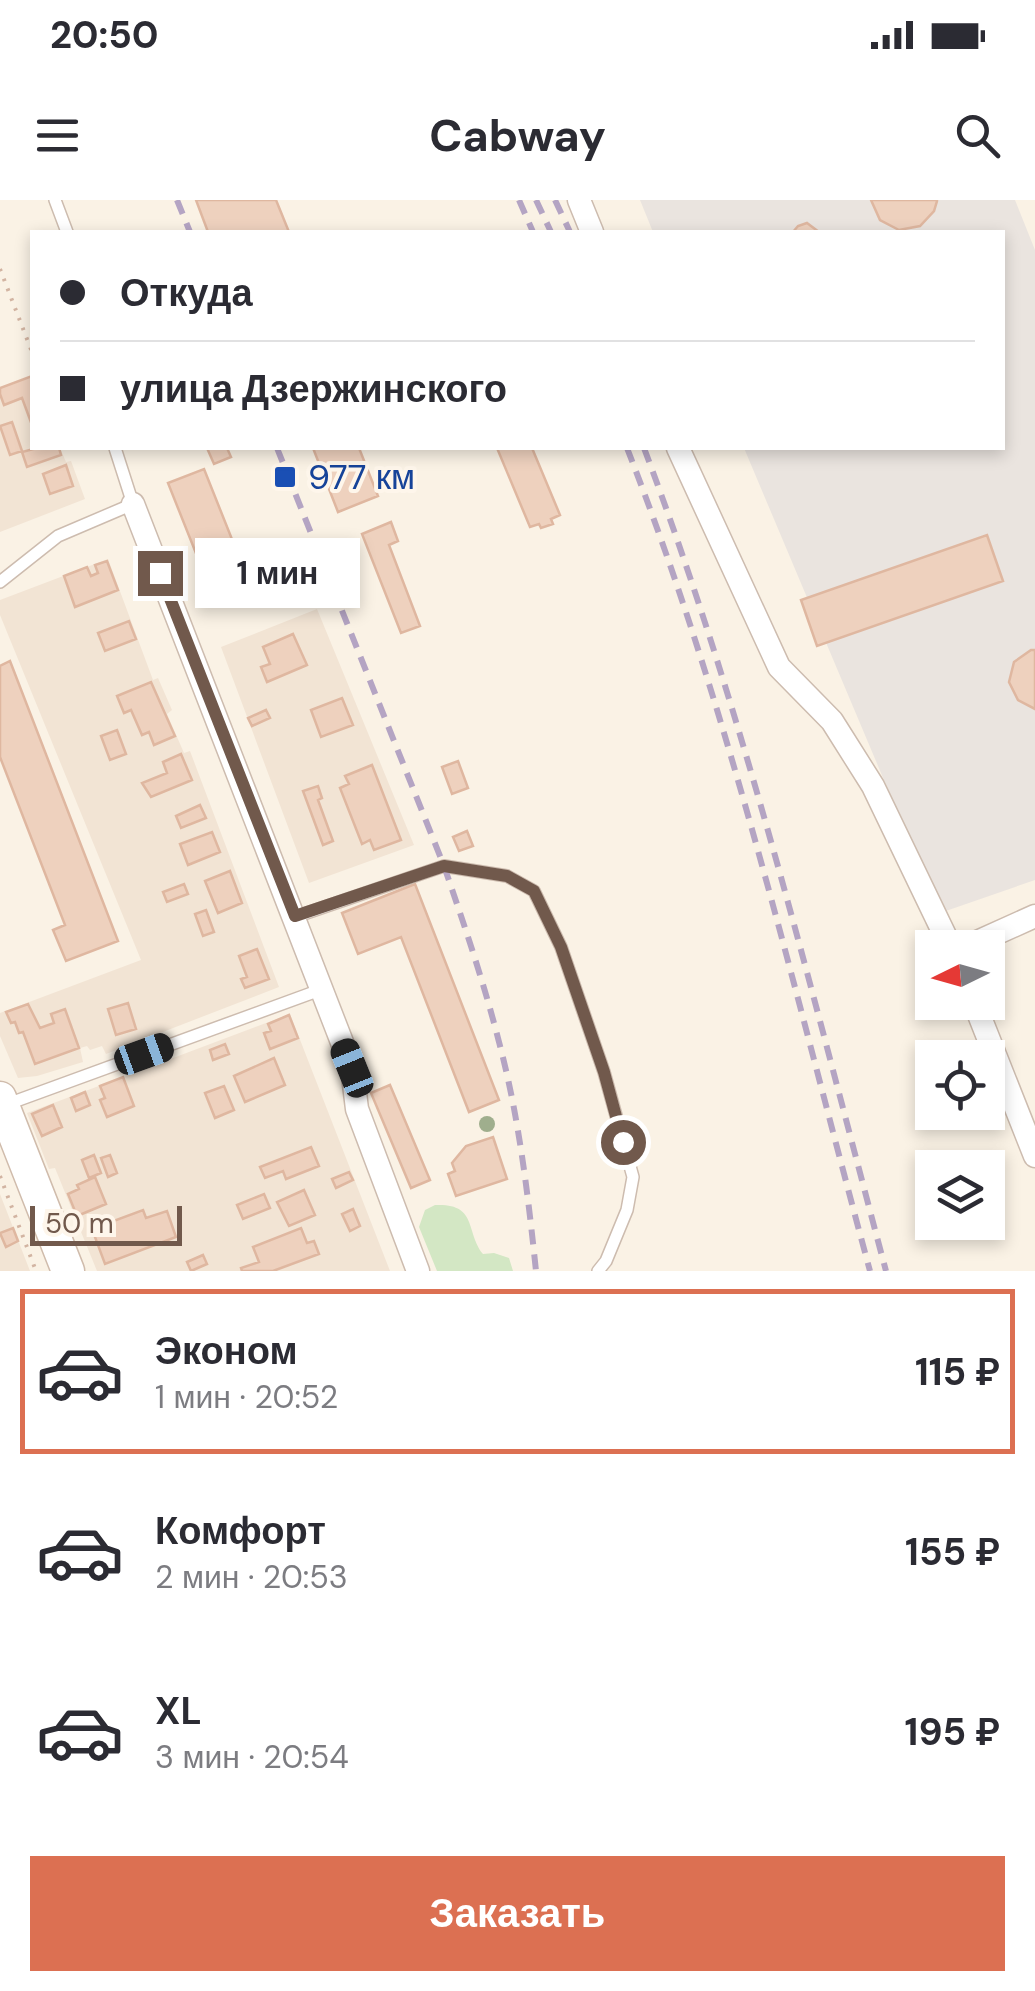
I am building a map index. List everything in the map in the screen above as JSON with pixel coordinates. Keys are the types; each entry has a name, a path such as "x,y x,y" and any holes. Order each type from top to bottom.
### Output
{"main road":[{"path":"1,1104 68,1271"}],"street":[{"path":"579,200 591,230"},
{"path":"679,450 780,667 832,722 873,786 942,930"},
{"path":"133,504 352,1068 357,1110 418,1271"},
{"path":"1004,930 1035,916"},
{"path":"981,1020 1035,1156"}],"lane":[{"path":"55,200 66,230"},
{"path":"0,582 58,536 133,504 116,450"},
{"path":"295,916 444,866 507,876 534,891 561,947 604,1072 633,1178 626,1210 606,1261 598,1271"},
{"path":"1,1104 320,990"}],"path":[{"path":"0,269 30,347"},
{"path":"0,1176 36,1271"}],"shaded area":[{"path":"640,200 1015,200 1035,250 1035,880 940,913 745,450 1005,450 1005,230 652,230"},
{"path":"30,377 30,450 61,450 66,462 71,461 85,499 0,532 0,388"},
{"path":"108,559 153,680 158,678 172,710 167,714 184,753 190,751 279,987 106,1054 102,1046 80,1048 83,1062 18,1078 0,1036 0,1013 141,960 0,615 0,600"},
{"path":"317,609 414,845 309,883 221,647"},
{"path":"290,1014 390,1271 97,1271 55,1168 49,1169 27,1113"},
{"path":"0,1194 30,1271 0,1271"}],"green space":[{"path":"435,1205 449,1206 464,1214 483,1254 509,1258 513,1271 437,1271 419,1227 425,1210"}],"building":[{"path":"196,200 276,200 288,230 207,230"},
{"path":"871,200 937,201 934,211 920,226 899,230 880,220"},
{"path":"807,223 816,230 795,230"},
{"path":"30,377 30,420 22,398 4,405 0,388"},
{"path":"12,422 22,451 10,455 0,426"},
{"path":"60,450 61,455 27,467 22,452"},
{"path":"208,450 228,450 231,457 214,464"},
{"path":"314,450 360,450 378,496 338,512"},
{"path":"498,450 533,450 560,515 551,519 553,524 530,527"},
{"path":"66,465 73,486 50,494 43,474"},
{"path":"204,469 245,572 209,586 168,483"},
{"path":"391,522 398,541 389,545 420,626 401,633 362,534"},
{"path":"987,535 1003,581 817,646 801,600"},
{"path":"107,561 118,590 75,607 64,576 87,567 91,576 98,573 95,565"},
{"path":"129,621 136,639 105,651 98,633"},
{"path":"293,634 307,665 267,682 261,667 270,664 263,647"},
{"path":"1035,650 1035,709 1018,700 1009,682 1014,662"},
{"path":"10,661 118,941 66,961 53,930 65,925 0,757 0,666"},
{"path":"151,682 175,736 154,745 149,732 142,735 131,710 124,713 117,696"},
{"path":"342,698 353,725 321,737 311,710"},
{"path":"266,710 270,718 252,726 248,718"},
{"path":"117,730 126,754 110,760 101,736"},
{"path":"181,754 192,780 151,797 142,783 167,773 163,762"},
{"path":"458,761 468,788 452,794 442,767"},
{"path":"372,765 401,840 374,850 370,840 362,844 340,788 349,784 345,776"},
{"path":"318,786 322,798 318,800 333,841 323,845 303,791"},
{"path":"200,805 206,818 181,828 176,816"},
{"path":"467,831 473,846 459,851 453,837"},
{"path":"212,832 220,852 188,865 180,844"},
{"path":"230,871 242,903 218,913 205,881"},
{"path":"184,884 188,894 167,902 163,892"},
{"path":"415,884 499,1100 469,1112 401,937 358,954 342,913"},
{"path":"206,910 214,932 203,936 195,914"},
{"path":"257,949 269,979 245,988 241,979 247,977 239,956"},
{"path":"128,1003 136,1029 116,1035 108,1009"},
{"path":"28,1004 40,1028 54,1023 51,1014 65,1009 79,1048 35,1064 23,1032 19,1033 6,1012"},
{"path":"289,1015 298,1038 270,1049 264,1033 271,1031 268,1024"},
{"path":"225,1044 229,1054 213,1060 210,1050"},
{"path":"274,1058 285,1085 245,1102 234,1076"},
{"path":"123,1077 134,1106 107,1117 100,1100 105,1098 100,1086"},
{"path":"390,1085 430,1180 411,1188 371,1093"},
{"path":"224,1086 234,1110 215,1118 205,1093"},
{"path":"85,1092 90,1105 76,1111 71,1098"},
{"path":"53,1105 62,1127 42,1136 32,1114"},
{"path":"493,1137 507,1179 456,1196 448,1174 455,1171 452,1163 466,1146"},
{"path":"311,1147 319,1166 286,1179 283,1171 265,1178 260,1167"},
{"path":"94,1155 101,1173 89,1178 82,1160"},
{"path":"110,1155 117,1173 108,1177 101,1158"},
{"path":"349,1172 353,1180 336,1188 332,1179"},
{"path":"95,1177 106,1204 77,1216 68,1194"},
{"path":"304,1190 315,1215 289,1226 277,1202"},
{"path":"264,1194 270,1208 243,1219 237,1205"},
{"path":"353,1209 360,1226 350,1231 342,1214"},
{"path":"143,1210 146,1218 167,1211 176,1237 105,1264 92,1229"},
{"path":"13,1228 18,1241 6,1247 0,1233"},
{"path":"301,1228 307,1243 314,1241 319,1254 273,1271 242,1271 241,1268 259,1262 253,1247"},
{"path":"203,1255 207,1264 191,1271 187,1262"}],"railway":[{"path":"177,200 189,230"},
{"path":"519,200 532,230"},
{"path":"536,200 550,230"},
{"path":"555,200 569,230"},
{"path":"278,450 444,866 473,954 512,1099 536,1271"},
{"path":"628,450 664,548 730,753 870,1271"},
{"path":"645,450 745,753 886,1271"}],"place":[{"name":"977 км","path":"285,477"}],"route":[{"path":"160,573 295,916 444,866 507,876 534,891 561,947 604,1072 623,1142"}]}
